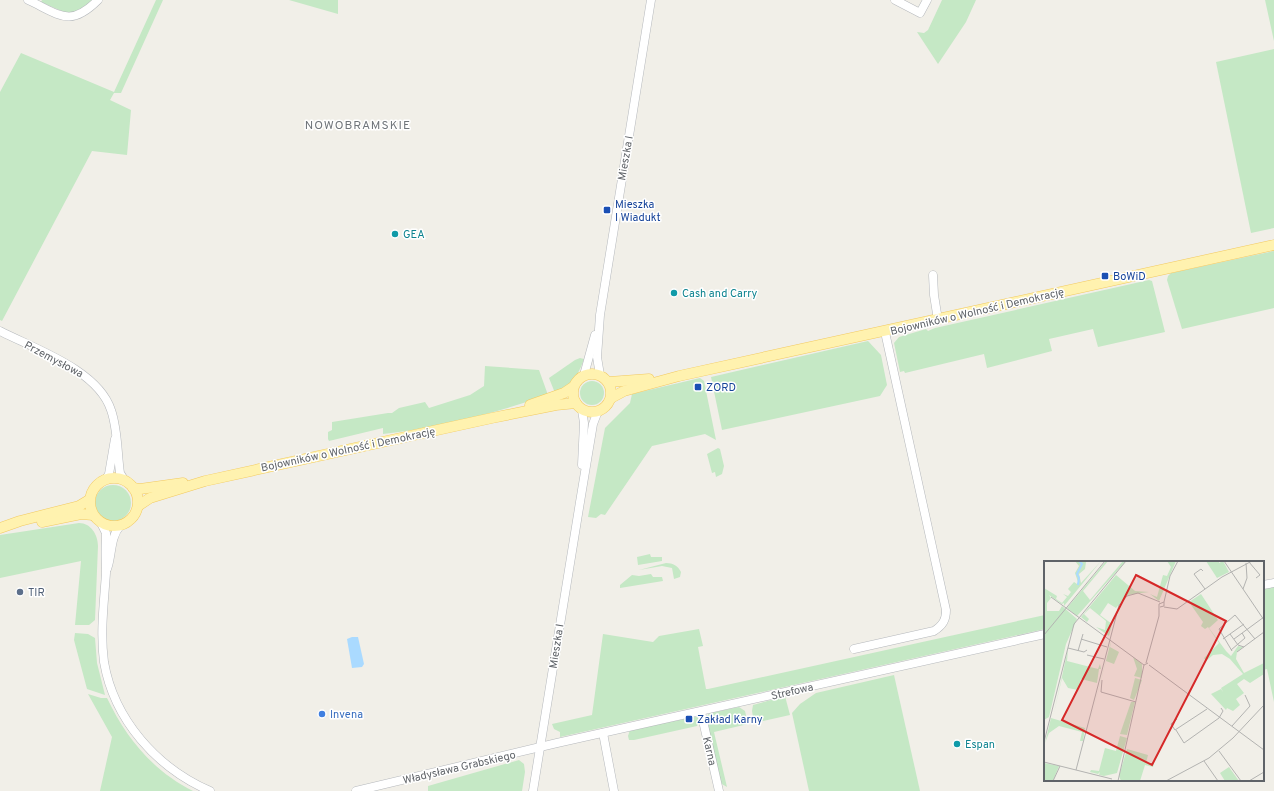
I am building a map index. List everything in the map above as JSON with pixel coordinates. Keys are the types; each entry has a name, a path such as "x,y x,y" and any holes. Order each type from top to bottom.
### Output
{"main road":[{"name":"Bojowników o Wolność i Demokrację","path":"611,398 624,392 679,376 885,332 1274,245"},
{"path":"595,373 600,375 608,382 612,393 611,398 608,404 598,411 590,412 579,406 573,393 573,387 584,375 595,373"},
{"name":"Bojowników o Wolność i Demokrację","path":"608,382 679,376"},
{"name":"Bojowników o Wolność i Demokrację","path":"492,418 554,397 573,387"},
{"name":"Bojowników o Wolność i Demokrację","path":"134,488 140,490 205,481 556,405 579,406"},
{"path":"119,478 125,481 134,488 137,497 138,506 131,519 120,526 110,526 101,523 93,515 90,507 90,500 96,485 106,479 119,478"},
{"name":"Bojowników o Wolność i Demokrację","path":"138,506 150,498 205,481"},
{"path":"2,527 79,506 90,500"},
{"path":"2,527 18,526 81,514 93,515"}],"street":[{"path":"28,0 67,17 81,15 98,0"},
{"name":"Mieszka I","path":"600,375 597,357 600,315 651,0"},
{"path":"895,0 920,13 928,0"},
{"path":"933,275 934,295 938,320"},
{"name":"Mieszka I","path":"584,375 600,315"},
{"name":"Przemysłowa","path":"0,331 71,367 91,380 100,389 109,404 114,422 120,473 125,481"},
{"path":"854,649 934,631 944,624 946,618 946,610 885,332"},
{"name":"Mieszka I","path":"579,406 584,423 580,502"},
{"name":"Mieszka I","path":"533,791 580,502 594,424 598,411"},
{"name":"Przemysłowa","path":"106,479 109,474 115,438"},
{"path":"101,523 106,533 106,572 102,630 104,663 113,694 122,713 133,730 157,757 182,777 210,791"},
{"path":"106,572 116,531 120,526"},
{"path":"1264,585 1274,583"},
{"name":"Strefowa","path":"539,748 1044,634"},
{"name":"Karna","path":"701,712 719,791"},
{"path":"603,733 614,791"},
{"name":"Władysława Grabskiego","path":"356,791 539,748"}],"green space":[{"path":"42,0 94,0 77,14 66,13 41,2"},
{"path":"156,0 163,0 121,93 114,93 110,100 131,110 127,155 92,151 2,321 0,320 0,92 21,53 114,92"},
{"path":"289,0 338,0 338,14"},
{"path":"942,0 976,0 966,22 938,64 917,32 924,33 928,30"},
{"path":"1265,0 1274,0 1274,41"},
{"path":"1274,49 1274,228 1251,233 1216,62"},
{"path":"1274,251 1274,308 1182,329 1167,280 1171,273"},
{"path":"1149,280 1152,281 1165,332 1098,347 1093,329 1049,339 1052,351 987,368 984,354 905,373 904,371 900,372 894,343 899,337 926,329 928,331 935,328"},
{"path":"868,341 881,355 887,385 880,396 722,430 711,377"},
{"path":"580,358 584,359 577,375 566,387 555,393 549,378"},
{"path":"485,366 539,370 548,395 487,414 446,424 383,434 383,428 329,441 328,439 328,432 332,430 332,422 392,413 399,408 425,402 429,408 470,395 484,386"},
{"path":"700,378 704,381 716,440 705,434 652,446 605,515 601,514 596,518 588,517 605,428 630,403 632,394"},
{"path":"592,381 601,384 604,393 601,402 592,405 583,402 580,393 583,384"},
{"path":"718,448 720,449 724,466 722,474 716,477 715,472 712,473 707,454"},
{"path":"117,485 126,490 130,496 130,510 126,516 117,521 109,521 100,516 96,510 95,499 100,490 106,486"},
{"path":"79,523 87,525 93,530 98,542 95,620 89,625 75,625 81,561 0,578 0,535"},
{"path":"650,554 651,557 662,557 662,561 638,565 637,557"},
{"path":"666,563 673,564 678,568 681,572 680,577 674,579 672,568 662,566 639,570"},
{"path":"651,574 653,577 662,577 663,581 620,588 620,585 632,575 639,576"},
{"path":"1274,586 1274,702 1267,669 1264,670 1264,589"},
{"path":"1044,615 1044,629 560,737 560,732 554,729 552,724 592,715 603,634 653,642 659,636 699,629 703,646 698,647 706,689"},
{"path":"75,633 88,634 95,638 97,663 105,695 87,689 74,640"},
{"path":"894,675 920,791 809,791 792,713 800,704 816,693"},
{"path":"88,694 101,698 107,698 123,727 142,752 165,774 193,791 100,791 112,737"},
{"path":"785,696 790,715 754,723 752,711 753,705"},
{"path":"739,707 745,711 748,724 714,732 727,787 720,783 705,717 710,713"},
{"path":"698,717 700,720 697,726 629,740 628,736 630,730"},
{"path":"519,760 524,764 525,772 522,791 428,791 428,786"}],"water":[{"path":"358,637 364,664 362,667 352,668 347,639"}],"place":[{"name":"Mieszka I Wiadukt","path":"607,210"},
{"name":"GEA","path":"395,234"},
{"name":"BoWiD","path":"1105,276"},
{"name":"Cash and Carry","path":"674,293"},
{"name":"ZORD","path":"698,387"},
{"name":"TIR","path":"20,592"},
{"name":"Invena","path":"322,714"},
{"name":"Zakład Karny","path":"689,719"},
{"name":"Espan","path":"957,744"}],"district":[{"name":"NOWOBRAMSKIE","path":"358,125"}]}
